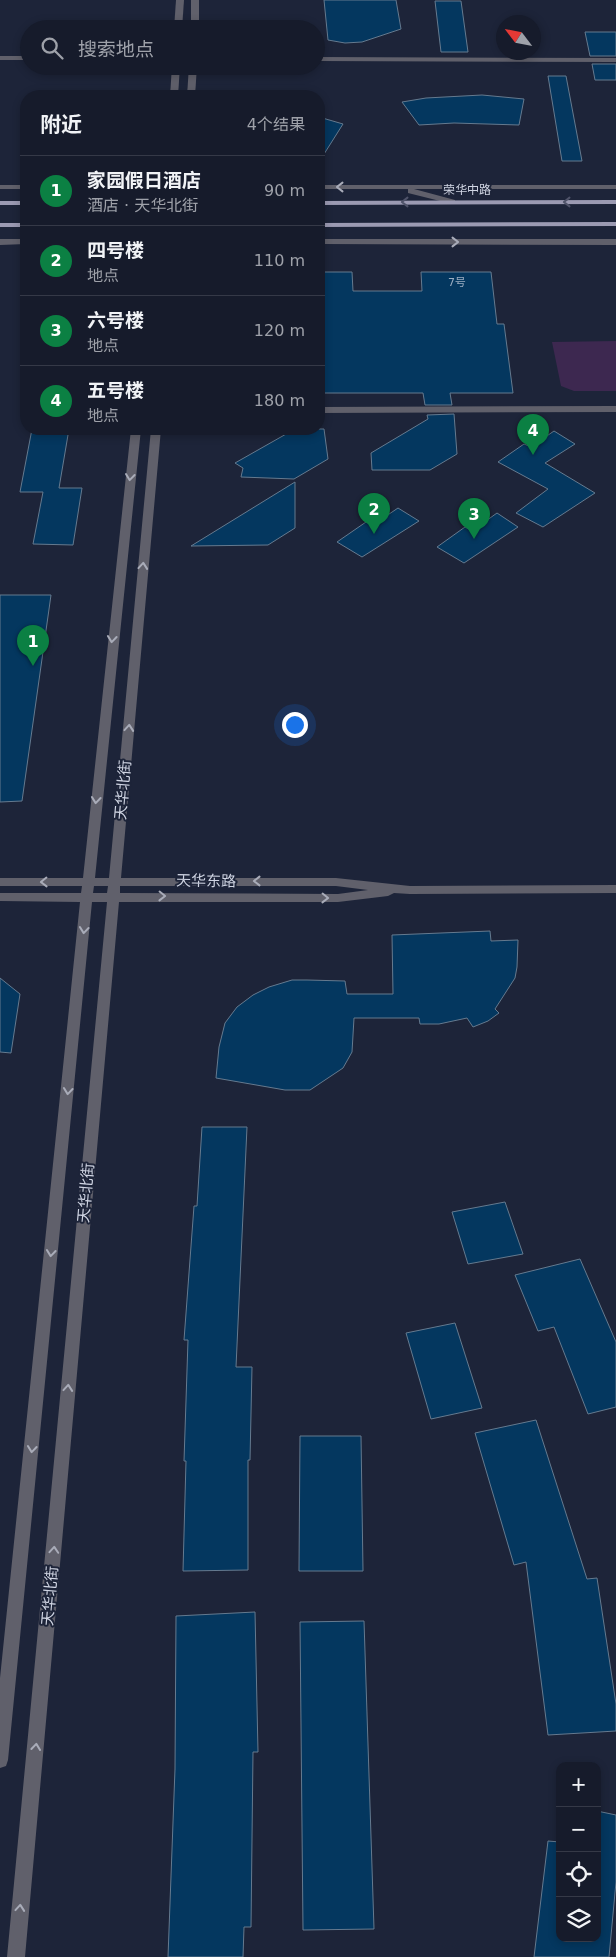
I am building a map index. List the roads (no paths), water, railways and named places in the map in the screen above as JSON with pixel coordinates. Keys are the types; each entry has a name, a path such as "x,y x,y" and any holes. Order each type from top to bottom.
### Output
{"main road":[{"name":"荣华中路","path":"325,203 616,202"},
{"path":"0,203 20,203"},
{"path":"325,225 616,224"},
{"path":"0,225 20,225"}],"street":[{"path":"179,20 180,0"},
{"path":"195,20 196,0"},
{"path":"0,58 20,58"},
{"path":"325,59 616,60"},
{"path":"174,90 175,75"},
{"path":"191,90 192,75"},
{"path":"325,187 616,186"},
{"path":"0,187 20,187"},
{"path":"396,187 452,202"},
{"path":"0,242 20,242"},
{"path":"325,242 616,242"},
{"path":"325,410 616,410"},
{"name":"天华北街","path":"0,1760 122,541 135,435"},
{"name":"天华北街","path":"16,1957 155,435"},
{"name":"天华东路","path":"0,882 89,881 114,888 338,898 410,890 616,889"},
{"name":"天华东路","path":"0,897 87,896 114,888"}],"place":[{"name":"五号楼","path":"533,455"},
{"name":"四号楼","path":"374,534"},
{"name":"六号楼","path":"474,539"},
{"name":"家园假日酒店","path":"33,666"}]}
